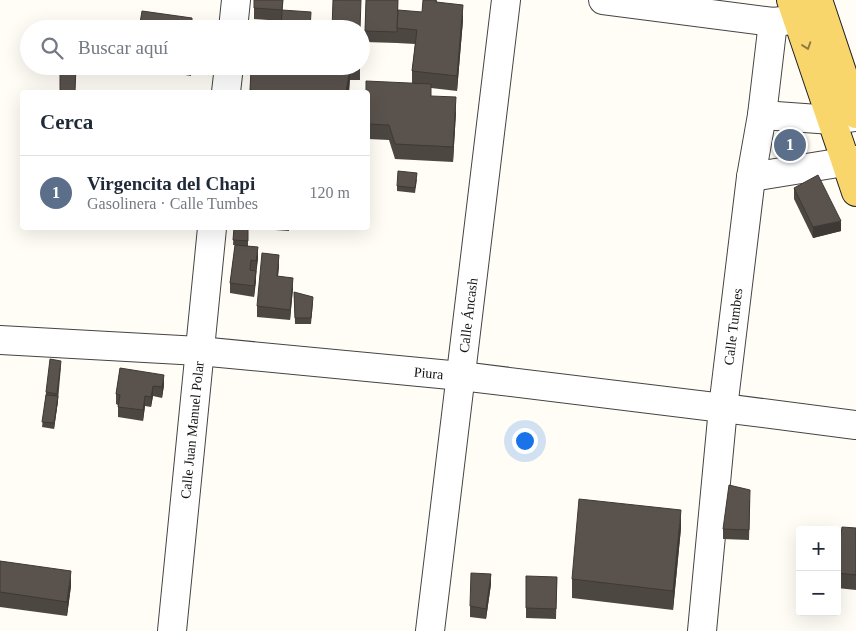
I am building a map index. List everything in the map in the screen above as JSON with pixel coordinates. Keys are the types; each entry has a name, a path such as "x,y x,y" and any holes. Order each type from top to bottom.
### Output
{"main road":[{"path":"801,11 848,117 851,160 856,192"}],"street":[{"path":"234,20 236,0"},
{"name":"Calle Áncash","path":"430,631 506,0"},
{"path":"602,0 736,9 801,11"},
{"name":"Calle Tumbes","path":"702,631 723,408 751,177 762,115 801,11"},
{"path":"226,90 228,75"},
{"path":"762,115 848,117"},
{"path":"751,177 851,160"},
{"name":"Calle Juan Manuel Polar","path":"172,631 212,230"},
{"name":"Piura","path":"0,340 199,351 461,376 856,425"}],"building":[{"path":"254,0 283,0 282,10 254,8"},
{"path":"333,0 361,0 360,20 332,20"},
{"path":"366,0 398,0 397,32 370,31 370,20 365,20"},
{"path":"423,0 436,0 436,2 463,5 457,76 412,71 417,30 397,28 398,10 422,12"},
{"path":"282,10 311,12 311,20 281,20"},
{"path":"142,11 192,18 192,20 140,20"},
{"path":"60,75 76,75 75,90 60,90"},
{"path":"251,75 349,75 346,90 250,90"},
{"path":"366,81 431,84 431,96 456,97 453,147 395,144 389,125 370,124 370,90 366,90"},
{"path":"398,171 417,173 415,188 397,186"},
{"path":"818,175 841,221 813,227 794,188"},
{"path":"234,230 248,230 248,241 233,240"},
{"path":"235,245 258,247 256,261 251,260 250,270 256,271 254,286 230,283"},
{"path":"262,253 279,255 277,276 293,278 290,310 257,306"},
{"path":"294,292 313,297 311,318 295,318"},
{"path":"50,359 61,361 57,394 46,392"},
{"path":"120,368 164,375 162,387 153,386 151,397 145,396 143,410 118,407 120,395 116,394"},
{"path":"46,395 58,396 54,423 42,422"},
{"path":"729,485 750,490 749,530 723,529"},
{"path":"579,499 681,510 673,591 572,579"},
{"path":"842,527 856,528 856,575 841,573"},
{"path":"0,561 71,571 67,602 0,592"},
{"path":"471,573 491,574 486,609 470,606"},
{"path":"526,576 557,577 556,609 526,608"}],"place":[{"name":"Virgencita del Chapi","path":"790,145"}]}
